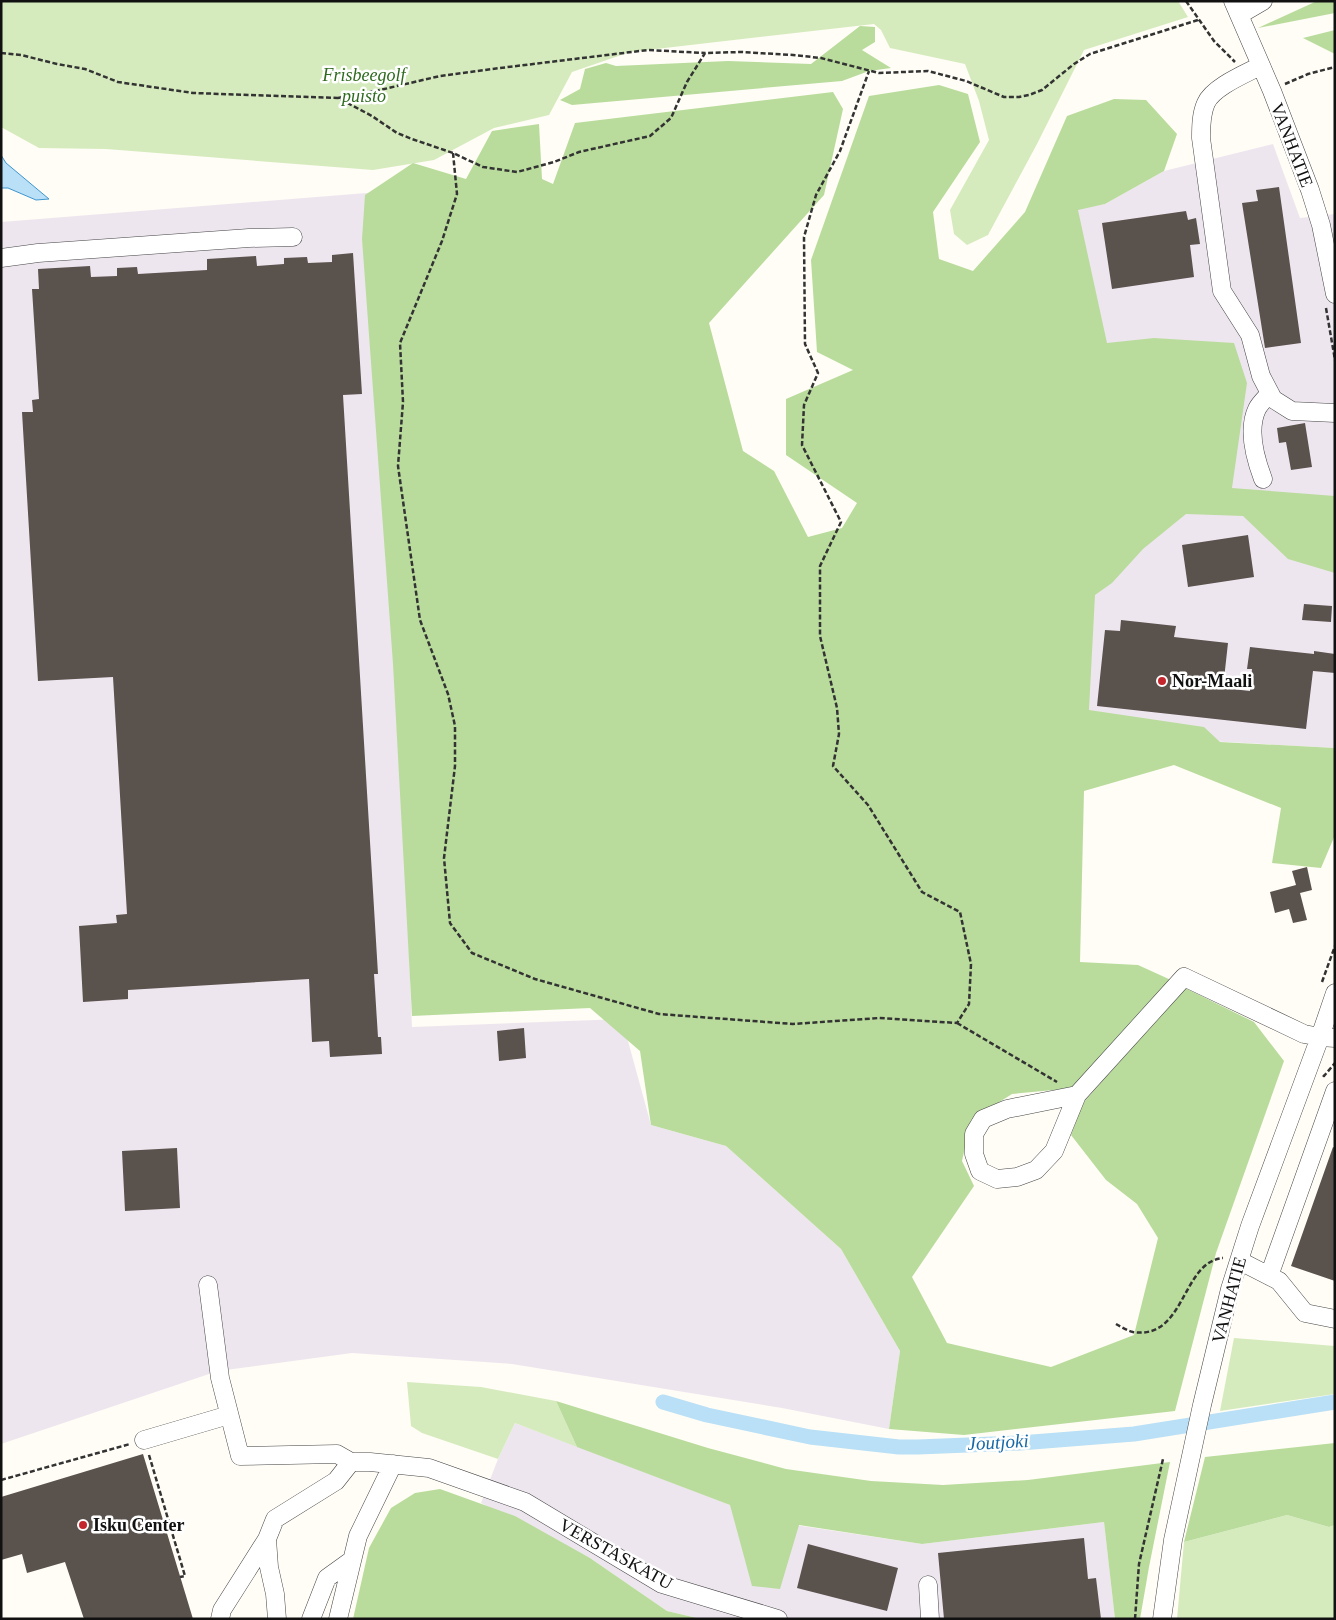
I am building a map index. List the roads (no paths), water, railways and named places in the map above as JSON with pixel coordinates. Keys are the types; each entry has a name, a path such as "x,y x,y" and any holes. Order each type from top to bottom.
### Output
{"street":[{"path":"1236,8 1263,1"},
{"name":"VANHATIE","path":"1236,8 1253,70 1272,91 1310,190 1328,224 1335,294"},
{"path":"1253,70 1217,90 1206,103 1202,118 1201,138 1222,291 1250,335 1261,376 1273,399 1292,411 1335,413"},
{"path":"1,258 47,252 249,238 293,237"},
{"path":"1263,479 1256,459 1252,429 1257,408 1270,393"},
{"path":"1078,1095 1007,1108 983,1120 974,1134 974,1154 980,1171 997,1179 1018,1177 1036,1170 1054,1151 1078,1095 1184,977 1304,1034 1328,1037"},
{"name":"VANHATIE","path":"1162,1619 1174,1540 1202,1406 1230,1289 1250,1226 1328,1037 1335,993"},
{"path":"1269,1276 1335,1091"},
{"path":"1240,1261 1279,1281 1305,1313 1335,1319"},
{"path":"144,1440 229,1415 220,1378 208,1285"},
{"name":"VERSTASKATU","path":"229,1415 240,1456 337,1454 351,1462 429,1468 488,1487 525,1502 662,1584 778,1619"},
{"path":"220,1619 222,1610 267,1539 275,1519 336,1481 351,1462"},
{"path":"338,1619 358,1536 393,1464"},
{"path":"267,1539 277,1619"},
{"path":"311,1619 328,1578 352,1560"},
{"path":"928,1585 930,1619"}],"water":[{"path":"1,155 6,163 49,199 36,200 8,188 1,188"}],"waterway":[{"name":"Joutjoki","path":"663,1402 707,1415 810,1437 899,1447 1020,1443 1134,1434 1335,1402"}],"place":[{"name":"Nor-Maali","path":"1162,681"},
{"name":"Isku Center","path":"83,1525"}],"park label":[{"name":"Frisbeegolf puisto","path":"364,85"}]}
